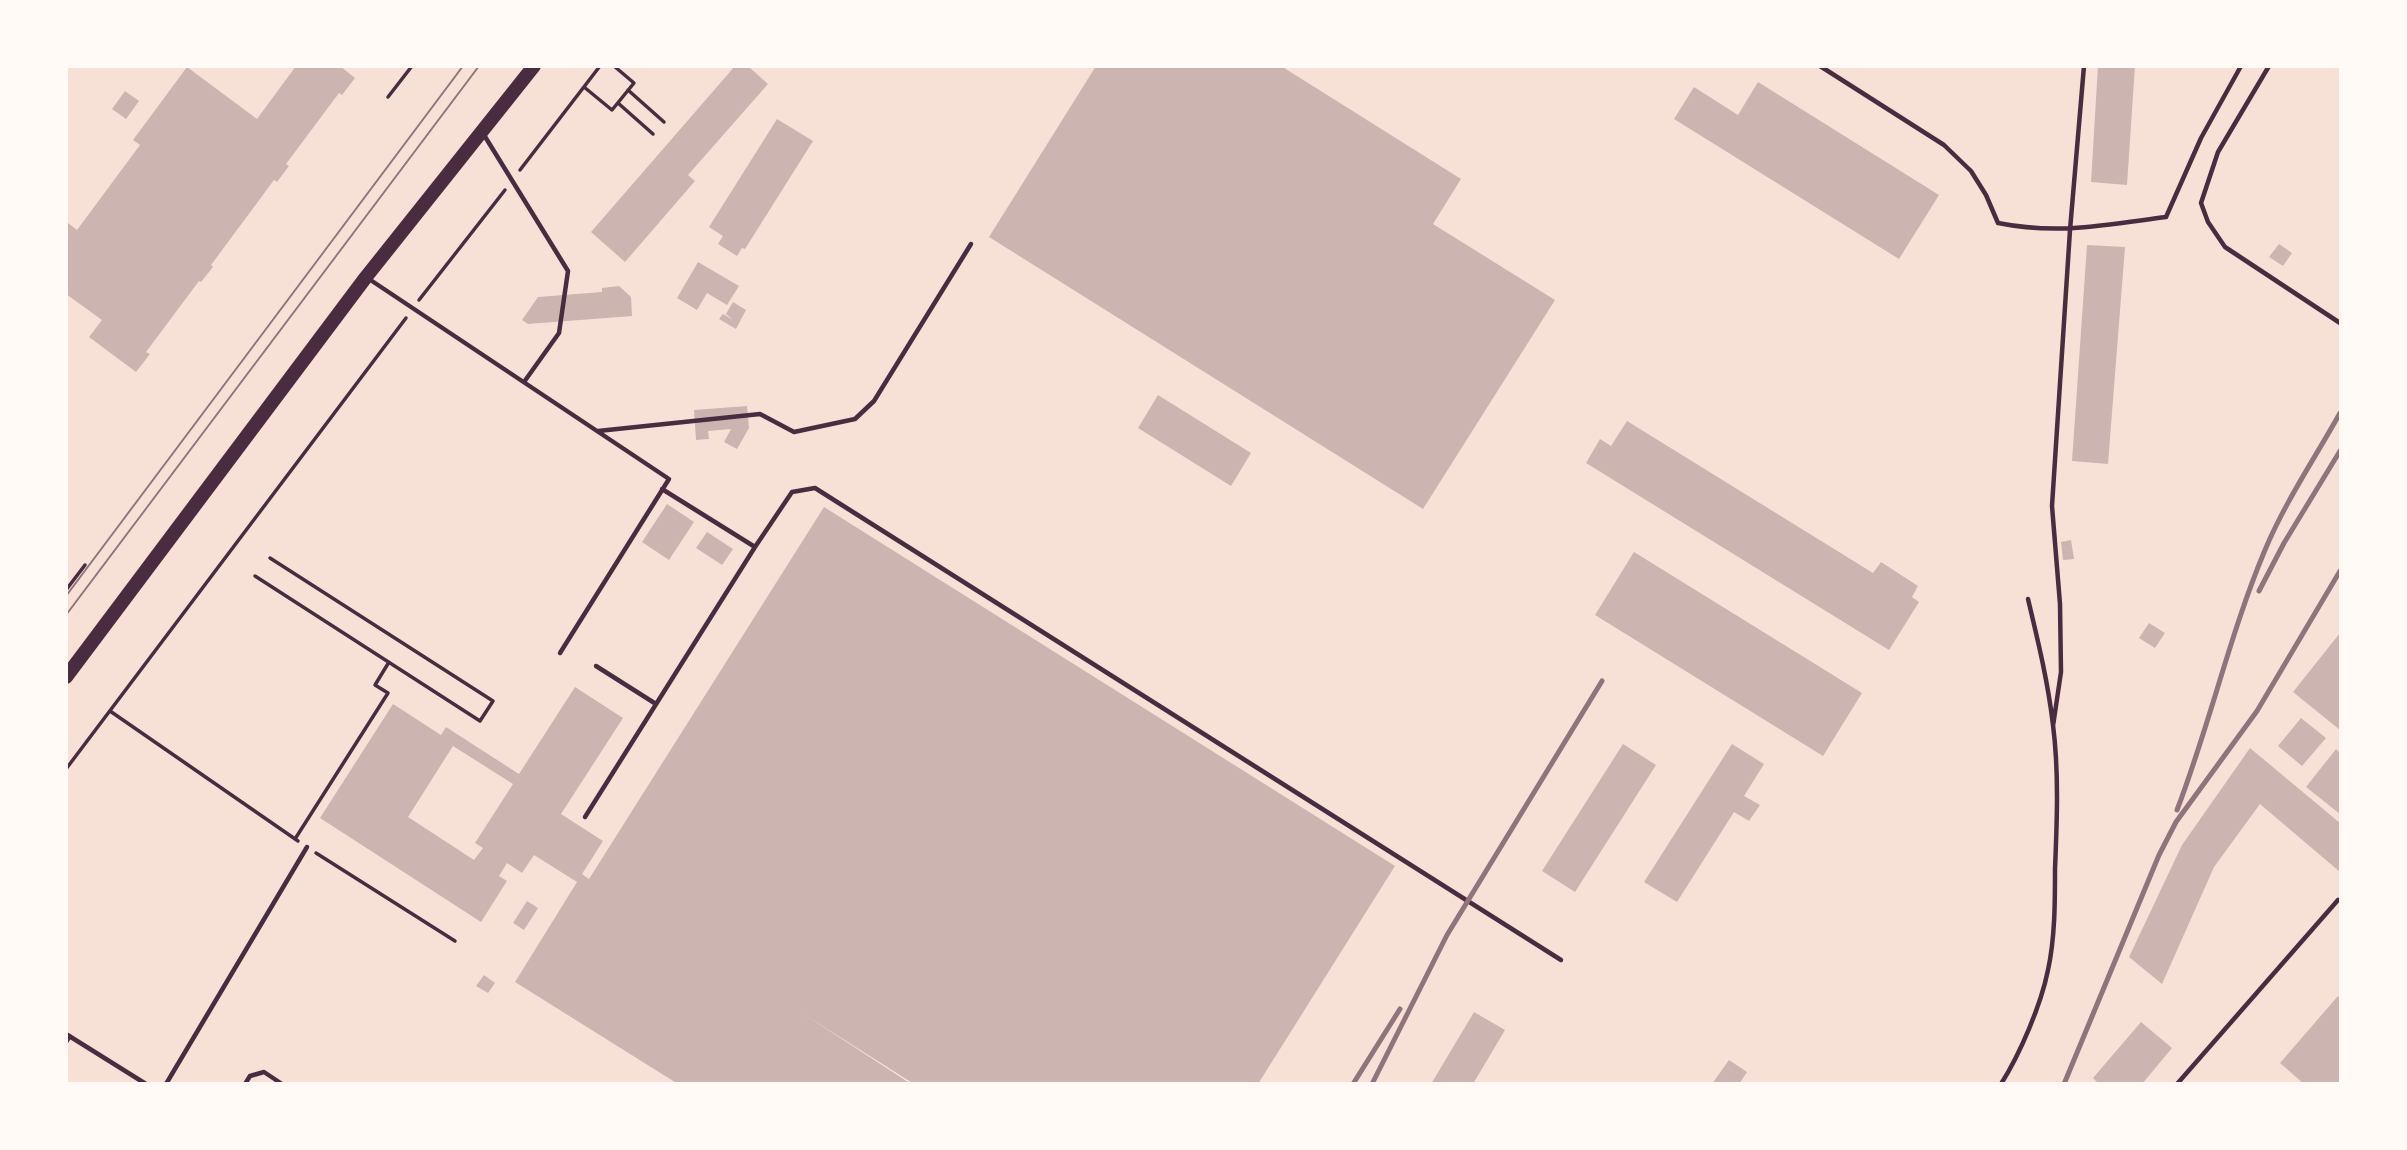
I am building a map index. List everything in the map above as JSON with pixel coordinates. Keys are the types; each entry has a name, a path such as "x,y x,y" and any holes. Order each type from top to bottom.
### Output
{"main road":[{"path":"66,677 366,277 534,66"}],"lane":[{"path":"1821,66 1944,145 1971,171 1986,195 1998,223 2021,228 2070,230 2166,217 2201,138 2241,66"},
{"path":"2053,726 2061,672 2060,604 2052,506 2084,66"},
{"path":"2269,66 2218,152 2201,203 2208,222 2225,247 2340,323"},
{"path":"482,131 568,271 559,333 524,382"},
{"path":"597,431 760,414 794,432 855,419 874,401 971,244"},
{"path":"366,277 669,479 561,653"},
{"path":"585,817 792,492 815,488 1561,960"},
{"path":"662,489 755,547"},
{"path":"2001,1083 2012,1066 2040,998 2048,970 2054,902 2057,808 2053,726 2044,669 2028,599"},
{"path":"596,666 656,704"},
{"path":"166,1083 307,847"},
{"path":"2177,1083 2338,900"},
{"path":"66,1042 68,1035 146,1083"},
{"path":"245,1083 250,1076 264,1072 282,1083"}],"path":[{"path":"388,97 412,66"},
{"path":"66,769 413,308 600,66"},
{"path":"584,87 612,110 634,83 614,66"},
{"path":"628,90 664,122"},
{"path":"618,103 653,134"},
{"path":"255,576 480,721 493,701 270,558"},
{"path":"66,590 85,565"},
{"path":"295,839 388,693 375,685 389,662"},
{"path":"110,711 295,839 455,941"}],"building":[{"path":"296,66 340,66 355,78 342,95 339,93 286,164 289,166 277,182 274,180 211,265 213,267 201,282 199,281 146,352 150,354 136,372 89,337 102,320 66,294 66,225 68,223 77,230 140,145 133,140 187,67 257,119"},
{"path":"735,66 748,66 768,84 688,175 695,181 625,262 591,232"},
{"path":"1096,66 1281,66 1461,179 1433,224 1555,300 1423,509 989,237"},
{"path":"2098,66 2135,66 2127,185 2091,182"},
{"path":"1758,82 1939,195 1899,259 1674,119 1694,87 1738,115"},
{"path":"125,91 139,101 126,119 112,109"},
{"path":"777,119 813,141 745,249 742,248 737,256 718,244 723,236 709,227"},
{"path":"2279,244 2292,253 2283,266 2269,257"},
{"path":"2087,245 2125,247 2108,464 2072,461"},
{"path":"698,262 739,286 727,305 707,293 697,310 677,298"},
{"path":"619,286 631,297 632,316 528,324 522,320 538,297 602,292 602,288"},
{"path":"733,302 746,310 736,329 719,319 723,314 733,320 726,314"},
{"path":"1158,395 1251,453 1231,486 1138,428"},
{"path":"747,406 749,428 737,449 724,442 731,429 708,431 709,439 696,440 694,410"},
{"path":"1627,421 1873,573 1881,562 1918,586 1912,597 1919,602 1889,650 1586,463 1600,439 1611,446"},
{"path":"667,504 694,522 669,560 642,542"},
{"path":"824,507 1395,866 1258,1084 914,1084 802,1013 911,1084 678,1084 515,982 577,882 534,855 522,873 507,863 499,876 507,881 481,922 320,818 393,704 441,735 446,727 519,774 575,687 623,718 561,814 603,841 582,874 589,879","holes":["453,746 513,784 475,843 483,848 474,860 408,817"]},
{"path":"707,532 733,549 722,565 696,548"},
{"path":"2071,540 2074,559 2063,560 2061,542"},
{"path":"1634,552 1862,693 1823,756 1595,615"},
{"path":"2149,623 2165,633 2155,648 2139,638"},
{"path":"2340,633 2340,730 2293,692"},
{"path":"2301,718 2326,738 2302,766 2278,746"},
{"path":"1623,744 1656,765 1575,892 1542,871"},
{"path":"1732,744 1764,764 1744,796 1760,805 1749,821 1734,812 1677,902 1644,882"},
{"path":"2250,748 2340,823 2340,872 2260,804 2214,867 2162,984 2129,957 2182,845"},
{"path":"2336,749 2340,753 2340,814 2306,787"},
{"path":"527,901 538,908 524,930 513,923"},
{"path":"484,975 495,983 488,993 476,986"},
{"path":"2338,996 2340,1084 2304,1084 2280,1063"},
{"path":"1474,1012 1505,1030 1473,1084 1431,1084"},
{"path":"2141,1022 2172,1048 2142,1084 2099,1084 2093,1078"},
{"path":"1729,1060 1747,1072 1739,1084 1712,1084"}],"tram line":[{"path":"66,596 463,66"},
{"path":"66,615 479,66"}],"railway":[{"path":"2177,810 2241,614 2265,550 2291,497 2340,413"},
{"path":"2259,591 2284,543 2340,451"},
{"path":"2064,1084 2159,855 2176,822 2257,711 2340,571"},
{"path":"1372,1084 1447,935 1602,681"},
{"path":"1353,1084 1400,1009"}]}
